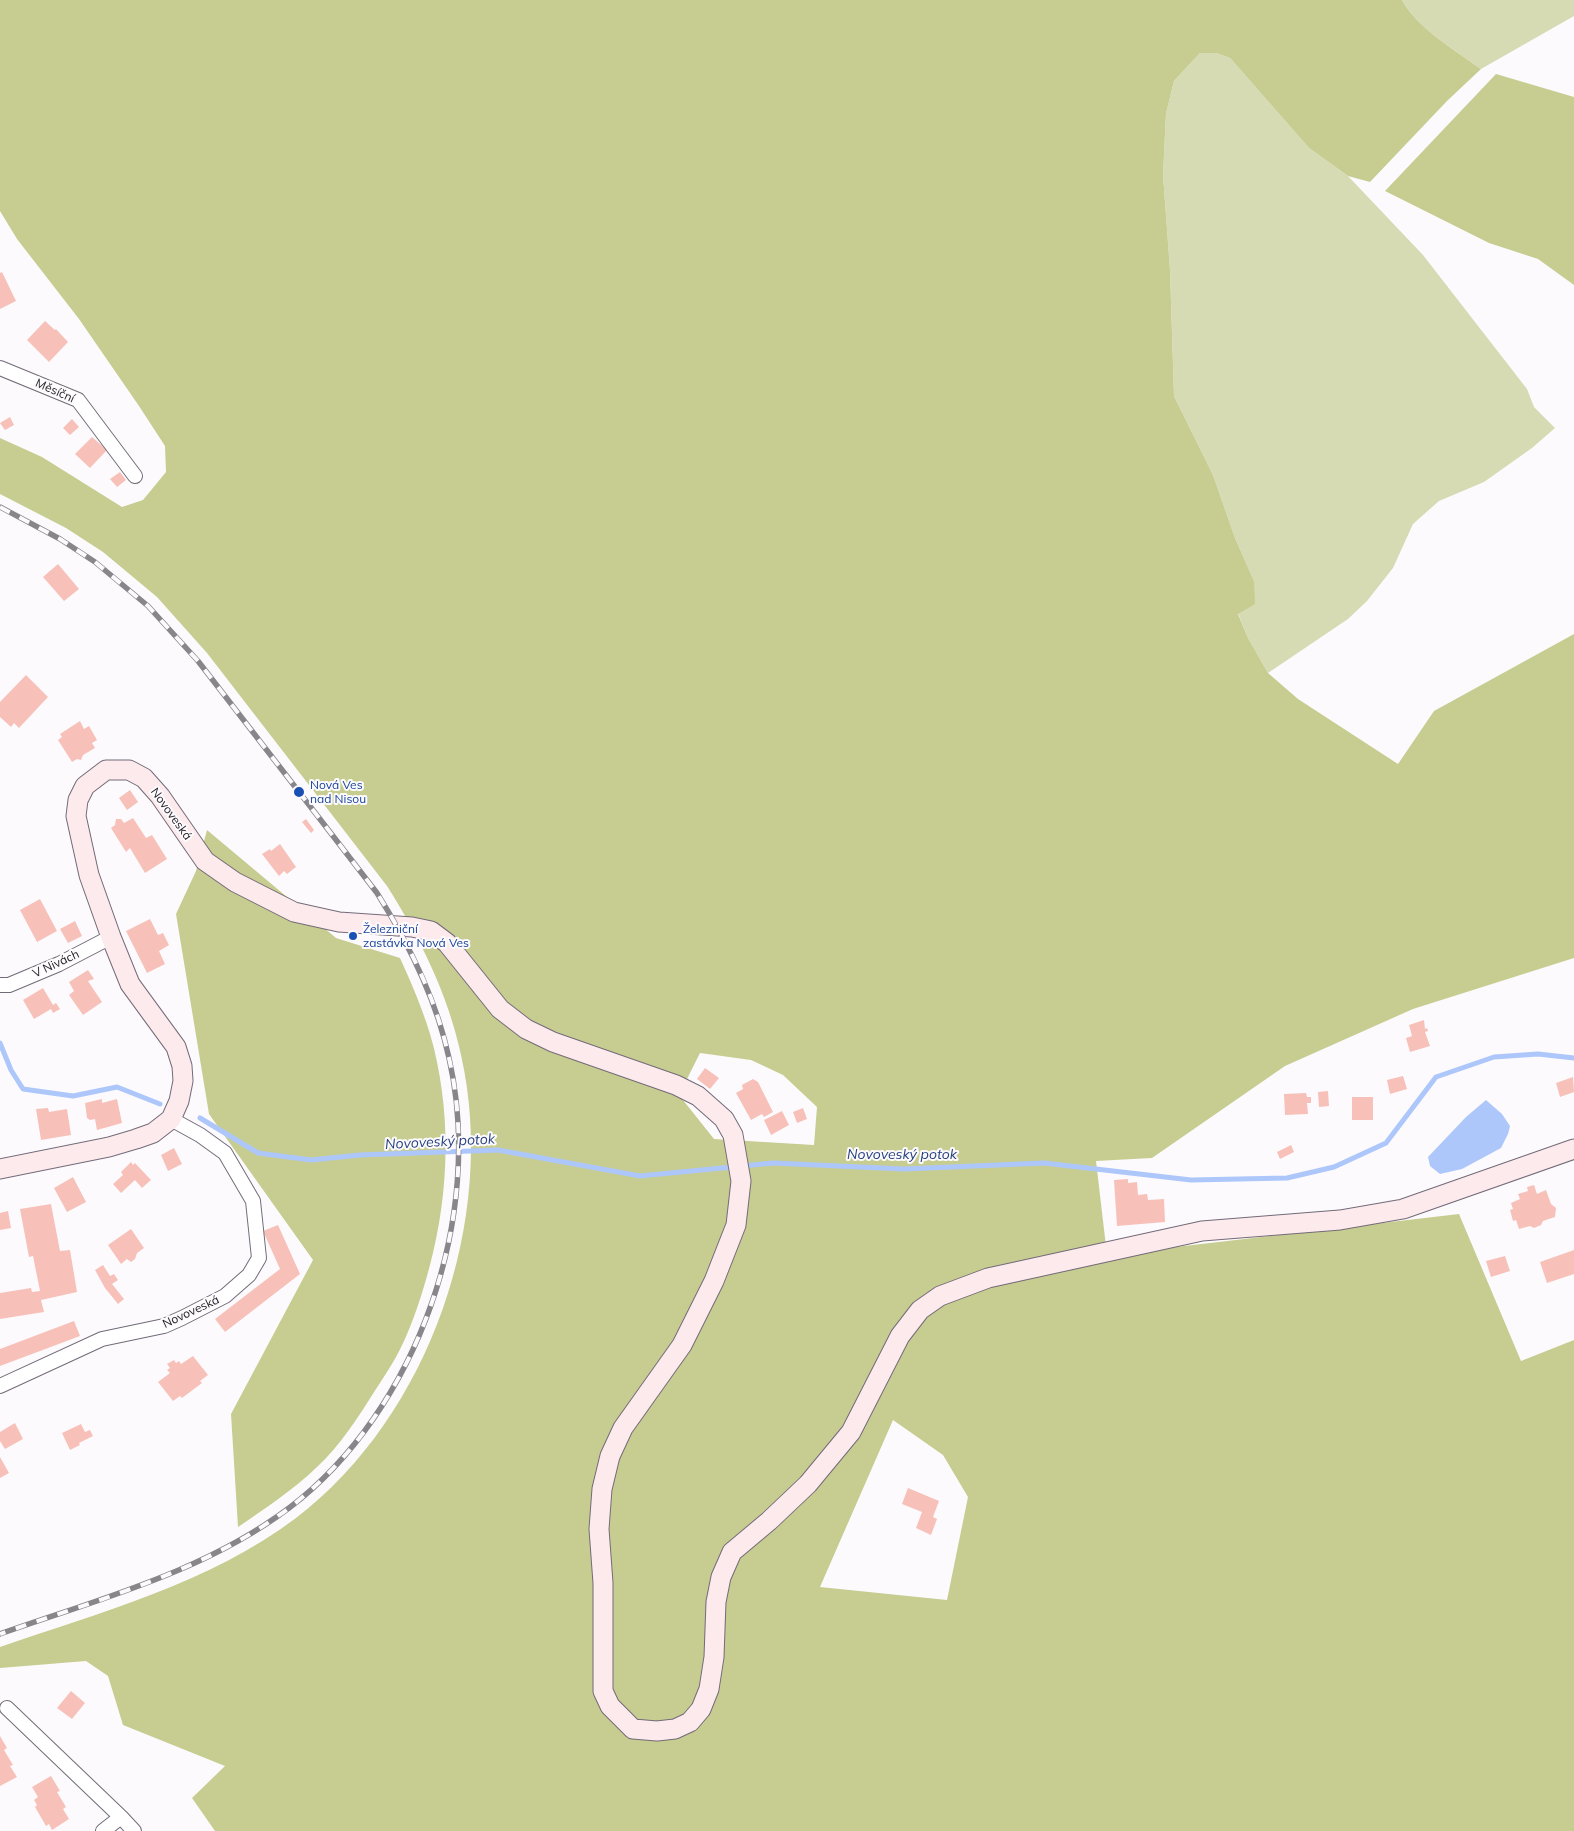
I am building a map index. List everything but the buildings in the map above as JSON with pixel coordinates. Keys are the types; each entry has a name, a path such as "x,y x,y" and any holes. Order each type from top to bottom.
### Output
{"street":[{"name":"Měsíční","path":"0,368 78,400 135,476"},
{"name":"Novoveská","path":"0,1386 102,1339 164,1326 182,1318 225,1296 249,1275 259,1258 253,1201 225,1154 200,1135 172,1119 179,1101 183,1081 182,1066 176,1047 130,984 89,875 76,816 78,800 85,786 106,770 128,770 144,778 160,796 205,861 235,882 294,912 339,922 424,929 438,935 447,943 500,1009 526,1029 553,1042 676,1085 698,1096 724,1119 733,1135 741,1181 736,1225 714,1281 682,1345 622,1428 610,1456 602,1489 599,1529 604,1691 610,1706 633,1729 657,1731 674,1729 690,1722 701,1709 709,1689 714,1657 716,1602 721,1577 732,1552 769,1521 808,1484 851,1432 900,1336 920,1310 940,1296 988,1278 1202,1232 1331,1221 1403,1209 1574,1148"},
{"name":"V Nivách","path":"0,985 9,985 59,964 111,937"},
{"path":"0,1169 109,1147 153,1133 172,1119"},
{"path":"7,1708 134,1831"},
{"path":"103,1831 121,1817"}],"green space":[{"path":"0,0 1402,0 1417,20 1427,29 1481,69 1447,101 1370,182 1348,176 1309,148 1230,58 1216,53 1200,53 1174,81 1166,114 1163,175 1170,270 1174,396 1213,475 1235,538 1254,581 1255,604 1238,614 1248,638 1268,673 1298,699 1398,764 1434,711 1574,634 1574,958 1413,1009 1285,1066 1152,1158 1096,1161 1107,1255 1459,1214 1521,1361 1574,1340 1574,1831 215,1831 192,1798 225,1766 123,1725 108,1676 86,1661 0,1668 0,1647 154,1594 228,1561 263,1541 296,1518 343,1476 384,1426 417,1370 443,1309 460,1246 470,1182 470,1118 461,1055 449,1010 432,967 411,926 387,886 207,653 157,597 103,552 66,528 0,494 0,438 42,457 122,507 143,500 166,472 165,446 79,319 17,239 0,211","holes":["700,1053 751,1060 783,1075 817,1107 814,1145 714,1139 679,1095","893,1420 943,1455 968,1497 947,1600 820,1587"]},
{"path":"1402,0 1574,0 1574,16 1481,69 1427,29 1417,20"},
{"path":"1200,53 1216,53 1230,58 1309,148 1348,176 1423,255 1527,389 1534,407 1555,428 1532,448 1484,482 1439,501 1413,524 1393,568 1367,601 1348,619 1268,673 1248,638 1238,613 1254,581 1235,538 1213,475 1174,396 1170,270 1163,175 1166,114 1174,81"},
{"path":"1496,74 1574,97 1574,285 1538,259 1489,243 1385,191"},
{"path":"207,830 336,938 400,958 430,1035 437,1062 445,1120 446,1149 442,1207 437,1236 422,1293 411,1326 400,1349 356,1420 325,1459 289,1491 238,1527 231,1414 313,1260 209,1114 176,914 196,871"}],"water":[{"path":"1486,1100 1502,1114 1510,1126 1501,1148 1462,1169 1440,1174 1430,1166 1428,1157 1466,1117"}],"waterway":[{"name":"Novoveský potok","path":"0,1043 11,1070 23,1089 73,1096 117,1087 160,1104"},
{"name":"Novoveský potok","path":"200,1118 258,1153 311,1160 360,1155 498,1150 640,1176 773,1163 904,1169 1044,1163 1191,1180 1287,1178 1334,1167 1386,1143 1436,1077 1494,1057 1538,1054 1574,1058"}],"railway":[{"path":"0,507 60,539 95,562 148,606 198,661 377,893 400,932 420,972 437,1014 449,1058 458,1119 457,1181 448,1244 431,1305 406,1364 373,1419 334,1467 289,1508 222,1550 150,1582 0,1634"}],"place":[{"name":"Nová Ves nad Nisou","path":"299,792"},
{"name":"Železniční zastávka Nová Ves","path":"353,936"}]}
